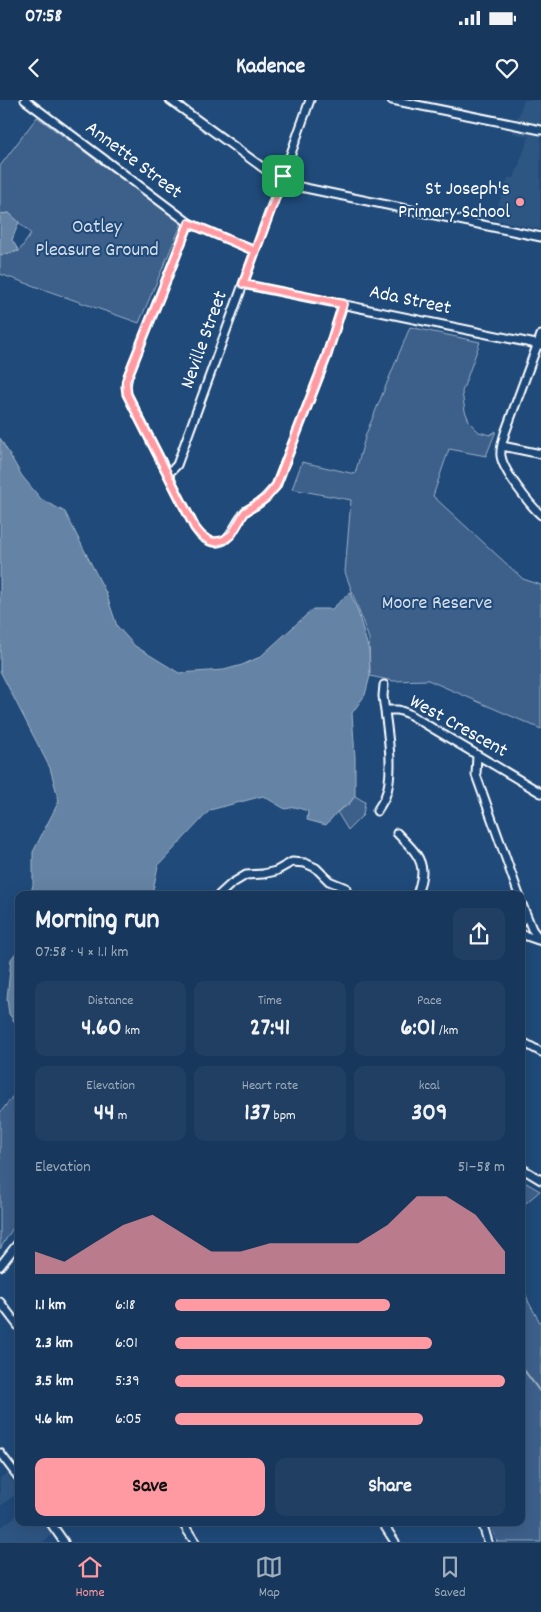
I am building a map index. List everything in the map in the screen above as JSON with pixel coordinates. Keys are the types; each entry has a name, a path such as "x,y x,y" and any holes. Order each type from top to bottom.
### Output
{"street":[{"name":"Annette Street","path":"25,100 189,223 255,251"},
{"path":"170,100 286,180 283,185 541,238"},
{"path":"280,177 310,100"},
{"path":"392,100 541,130"},
{"name":"Neville Street","path":"168,474 176,465 255,251 283,185"},
{"path":"189,223 128,376 126,386 127,394 198,533 210,541 224,540 232,534 245,512 266,498 279,479 326,358 343,304"},
{"name":"Ada Street","path":"243,284 539,345"},
{"path":"541,335 502,446 502,459 510,475 541,515"},
{"path":"502,446 541,454"},
{"path":"376,811 385,798 389,778 390,759 384,710 384,686"},
{"name":"West Crescent","path":"384,710 398,710 407,713 541,793"},
{"path":"477,755 476,775 518,891"},
{"path":"397,833 415,853 420,862 422,872 418,891"},
{"path":"223,891 231,884 246,876 276,871 292,862 305,863 316,868 329,881 346,888"},
{"path":"526,914 532,928 541,941"},
{"path":"525,935 541,941"},
{"path":"525,1043 541,1052"},
{"path":"525,1170 541,1180"},
{"path":"0,1266 15,1247"},
{"path":"0,1302 15,1322"},
{"path":"0,1453 15,1473"},
{"path":"53,1526 64,1542"},
{"path":"185,1526 195,1542"},
{"path":"385,1526 395,1542"},
{"path":"483,1526 488,1542"}],"shaded area":[{"path":"524,100 541,100 540,229 493,219 508,178 514,178 529,137 512,133"},
{"path":"9,213 19,222 12,240 19,251 0,255 0,214"},
{"path":"0,438 22,476 41,499 65,512 106,593 117,626 135,646 179,673 224,670 260,657 313,609 332,609 350,592 369,651 370,676 365,695 352,713 355,796 326,825 307,820 308,811 295,807 285,809 263,796 210,810 158,866 153,891 31,891 33,885 33,852 59,801 50,768 0,671"},
{"path":"15,954 15,1022 9,1014 7,999 11,959"},
{"path":"7,1473 15,1484 15,1495 0,1506 0,1478"},
{"path":"15,1517 15,1526 45,1526 52,1535 43,1542 0,1542 0,1528"}],"green space":[{"name":"Oatley Pleasure Ground","path":"37,117 182,223 139,323 0,274 0,255 19,251 31,234 9,213 0,214 0,166"},
{"name":"Moore Reserve","path":"410,327 480,342 462,392 465,411 470,423 479,432 490,435 496,431 486,456 449,449 433,496 523,579 541,585 541,729 428,680 393,681 370,676 369,639 345,572 351,500 292,489 302,462 355,474 366,434"},
{"path":"355,796 365,802 363,815 348,830 337,812 349,804"},
{"path":"15,1093 15,1225 0,1249 0,1113"},
{"path":"525,1182 540,1191 525,1204"},
{"path":"525,1292 541,1324 541,1542 497,1542 491,1526 525,1526"}],"waterway":[{"path":"525,1371 541,1393"}],"place":[{"name":"St Joseph's Primary School","path":"520,202"}],"route":[{"path":"283,176 276,180 280,186 255,251 189,223 126,381 127,394 195,528 206,539 215,542 220,542 229,537 245,512 266,498 276,486 326,358 343,304 243,284 280,186 286,184 283,176"}]}
